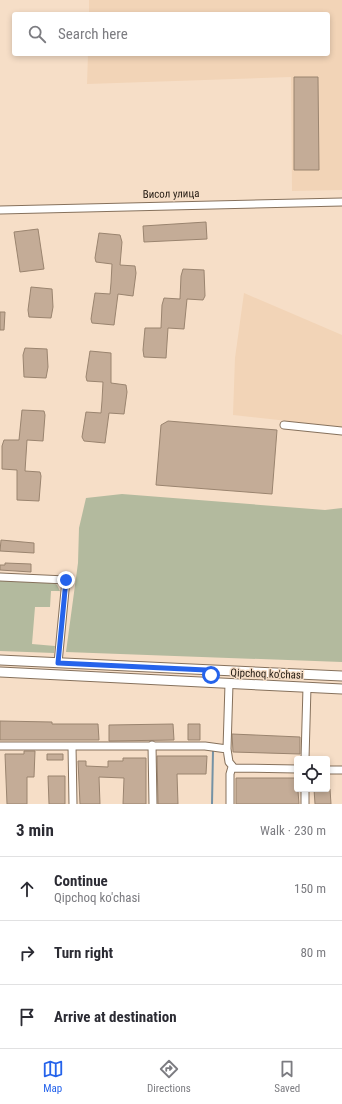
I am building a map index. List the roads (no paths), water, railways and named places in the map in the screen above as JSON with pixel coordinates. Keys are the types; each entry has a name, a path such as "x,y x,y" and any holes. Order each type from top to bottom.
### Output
{"main road":[{"name":"Qipchoq ko'chasi","path":"0,660 342,676"},
{"path":"206,670 211,677 206,683"},
{"name":"Qipchoq ko'chasi","path":"0,672 342,689"}],"street":[{"name":"Висол улица","path":"0,210 342,202"},
{"path":"284,425 342,431"},
{"path":"0,577 66,580 58,663"},
{"path":"229,684 227,748 229,762 232,766 236,769 294,769"},
{"path":"305,756 307,688"},
{"path":"0,746 213,746 227,748"},
{"path":"72,746 72,804"},
{"path":"152,746 153,804"},
{"path":"230,804 230,774 232,766"},
{"path":"330,770 342,770"},
{"path":"305,792 305,804"}],"waterway":[{"path":"212,804 213,751"}]}
